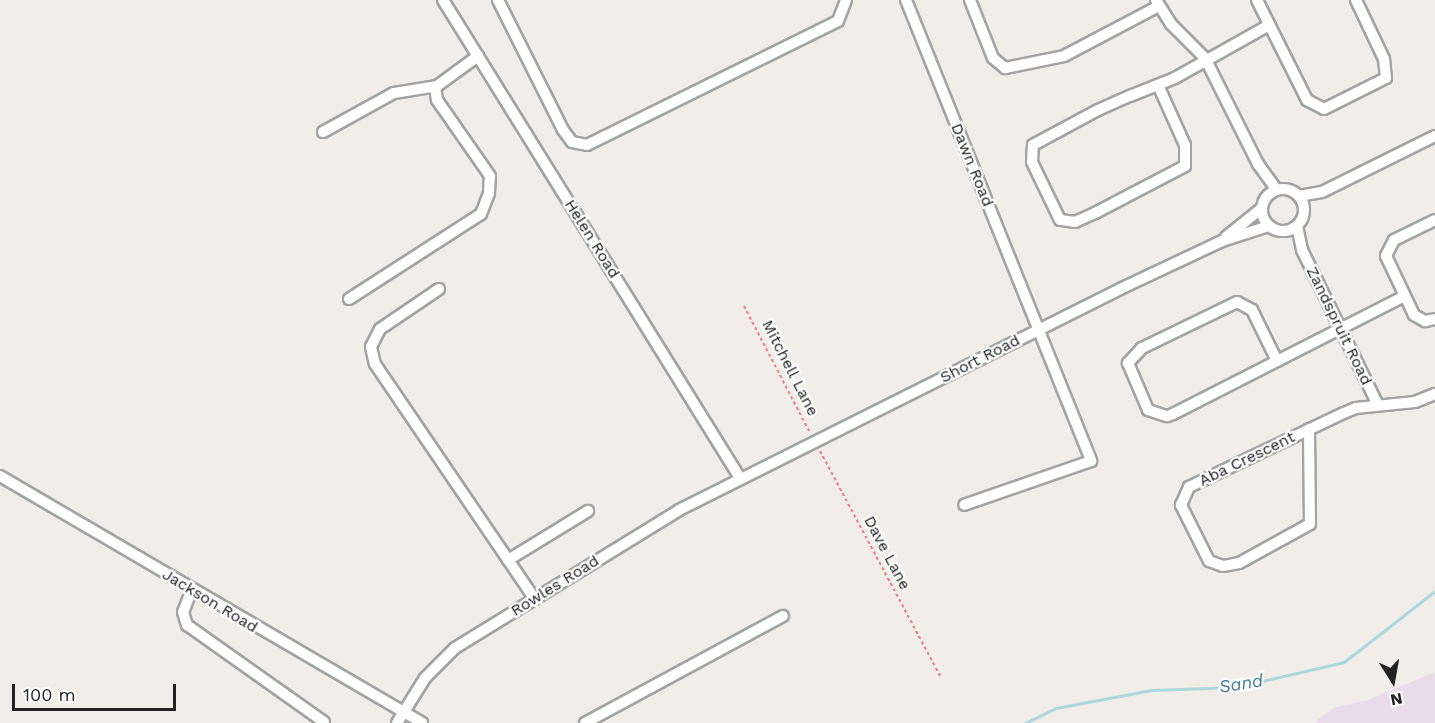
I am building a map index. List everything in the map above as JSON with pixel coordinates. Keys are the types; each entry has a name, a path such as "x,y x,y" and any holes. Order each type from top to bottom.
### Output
{"street":[{"name":"Helen Road","path":"443,0 740,478"},
{"path":"498,0 563,130 572,142 587,145 838,21 846,0"},
{"name":"Dawn Road","path":"906,0 1041,328 1091,460 964,505"},
{"path":"969,0 993,58 1005,68 1064,56 1157,3 1205,58 1258,164 1277,190 1299,196 1322,192"},
{"path":"1257,0 1307,100 1315,106 1330,108 1386,78 1384,58 1356,0"},
{"path":"1158,85 1185,145 1185,166 1075,222 1060,220 1032,162 1033,145 1158,85 1269,25"},
{"path":"323,132 394,93 435,87 478,56"},
{"path":"349,299 481,214 489,193 490,176 437,100 435,87"},
{"path":"1258,164 1266,196 1262,208 1269,226 1284,231 1297,226 1304,208 1322,192 1435,136"},
{"path":"1266,196 1277,190"},
{"path":"1299,196 1304,208"},
{"name":"Short Road","path":"1222,241 1262,208"},
{"path":"1435,220 1394,240 1388,249 1387,259 1403,297 1416,317 1435,319"},
{"name":"Short Road","path":"740,478 1222,241 1269,226"},
{"name":"Zandspruit Road","path":"1297,226 1302,250 1377,403"},
{"name":"Zandspruit Road","path":"1284,231 1302,250"},
{"path":"440,289 381,329 371,347 389,386 535,598"},
{"path":"1277,361 1252,310 1237,302 1136,351 1128,363 1148,410 1163,416 1277,361 1403,297"},
{"name":"Aba Crescent","path":"1309,429 1310,524 1239,563 1223,566 1209,561 1183,509 1185,490 1309,429 1377,403 1415,402 1435,394"},
{"name":"Jackson Road","path":"0,476 422,723"},
{"name":"Rowles Road","path":"397,723 439,661 535,598 740,478"},
{"path":"508,560 588,511"},
{"path":"192,589 183,612 187,625 324,722"},
{"path":"585,723 783,616"}],"path":[{"name":"Mitchell Lane","path":"744,306 815,441"},
{"name":"Dave Lane","path":"815,441 940,676"}],"shaded area":[{"path":"1435,672 1435,723 1314,723 1333,708 1368,700"}],"waterway":[{"name":"Sand","path":"1025,723 1056,708 1151,690 1236,687 1344,662 1435,591"}]}
